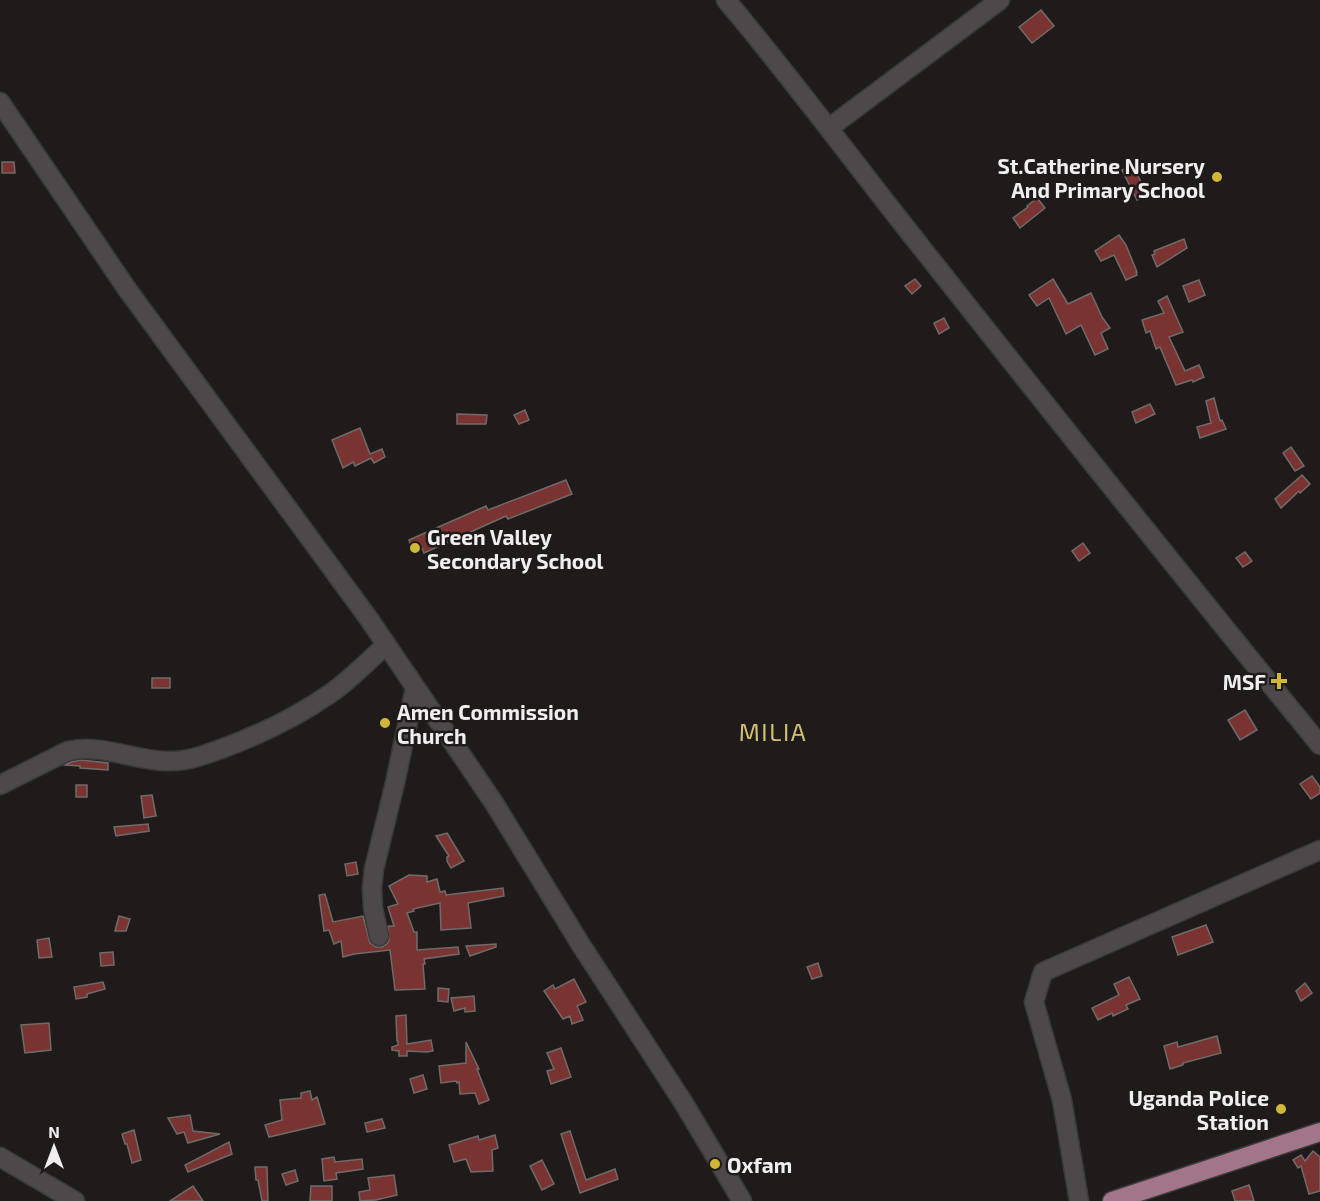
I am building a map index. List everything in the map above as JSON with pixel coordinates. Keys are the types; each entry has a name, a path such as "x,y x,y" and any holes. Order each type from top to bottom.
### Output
{"main road":[{"path":"1112,1201 1320,1132"}],"street":[{"path":"726,0 765,46 916,241 1320,745"},
{"path":"829,128 1000,0"},
{"path":"0,102 127,289 369,619 494,803 581,945 683,1102 742,1201"},
{"path":"0,785 68,751 77,749 94,749 169,762 192,758 231,745 255,736 317,702 348,681 386,645"},
{"path":"379,936 373,908 374,869 415,688"},
{"path":"1079,1201 1062,1100 1034,1002 1043,972 1320,850"},
{"path":"0,1156 75,1201"}],"building":[{"path":"1041,10 1054,26 1032,43 1019,27"},
{"path":"2,162 14,162 15,173 2,173"},
{"path":"1132,165 1148,195 1137,200 1122,170"},
{"path":"1037,198 1045,208 1020,228 1013,218"},
{"path":"1119,235 1126,245 1137,272 1137,275 1126,280 1114,255 1101,261 1095,251"},
{"path":"1184,239 1187,248 1157,267 1152,255 1155,254 1154,251"},
{"path":"915,279 921,286 912,294 905,286"},
{"path":"1053,279 1068,304 1091,293 1110,328 1101,333 1108,349 1095,355 1081,325 1066,334 1049,298 1037,306 1029,295"},
{"path":"1199,280 1205,295 1189,302 1183,286"},
{"path":"1167,296 1183,332 1169,337 1185,371 1199,365 1204,377 1193,382 1192,380 1176,385 1160,347 1156,349 1150,331 1146,333 1142,320 1164,313 1158,301"},
{"path":"944,318 949,328 939,334 934,323"},
{"path":"1214,398 1220,421 1222,420 1226,429 1200,438 1197,427 1211,423 1206,401"},
{"path":"1150,404 1155,414 1136,423 1132,412"},
{"path":"525,410 529,420 519,424 514,415"},
{"path":"457,414 487,415 486,424 457,424"},
{"path":"360,428 370,454 382,449 385,457 374,463 371,458 355,466 353,462 343,468 332,440"},
{"path":"1291,447 1304,466 1295,471 1283,453"},
{"path":"1302,475 1310,484 1281,508 1275,499"},
{"path":"566,480 572,494 508,519 506,516 424,553 422,548 413,552 409,540 486,506 488,510"},
{"path":"1083,543 1090,553 1079,561 1072,551"},
{"path":"1245,552 1252,561 1243,567 1236,558"},
{"path":"152,678 170,678 170,688 152,688"},
{"path":"1245,710 1257,730 1240,740 1228,720"},
{"path":"81,760 108,763 108,770 65,765"},
{"path":"1312,776 1320,787 1320,793 1311,799 1300,784"},
{"path":"76,785 87,785 87,797 76,797"},
{"path":"152,795 156,816 144,818 141,796"},
{"path":"148,824 149,831 116,836 114,827"},
{"path":"447,833 464,861 451,868 447,861 449,856 436,836"},
{"path":"356,862 358,874 347,876 345,864"},
{"path":"409,875 427,876 427,882 437,879 440,892 445,891 446,895 503,888 504,896 468,903 471,928 441,930 440,903 413,909 414,911 407,913 414,932 417,932 417,950 458,947 459,954 424,959 425,989 395,990 390,950 343,957 341,941 334,944 329,930 324,931 319,895 325,894 333,922 363,916 370,943 376,947 382,947 389,940 388,926 394,926 388,907 398,904 389,886"},
{"path":"119,916 130,919 126,931 115,931"},
{"path":"1206,925 1213,942 1178,955 1172,937"},
{"path":"49,938 52,957 39,958 37,940"},
{"path":"496,944 496,947 470,956 466,946"},
{"path":"113,952 114,965 101,966 100,953"},
{"path":"818,963 822,976 812,979 807,967"},
{"path":"1129,977 1140,999 1126,1005 1128,1009 1098,1020 1092,1008 1119,995 1114,984"},
{"path":"574,979 586,1002 577,1006 583,1020 572,1024 570,1016 563,1019 544,991 553,985 555,989"},
{"path":"103,982 105,989 76,999 74,987"},
{"path":"1305,983 1312,993 1301,1001 1296,991"},
{"path":"438,988 449,989 448,1002 438,1001"},
{"path":"474,996 475,1011 465,1012 465,1008 454,1011 451,998"},
{"path":"406,1015 407,1044 431,1040 433,1051 407,1051 407,1056 399,1056 399,1051 392,1050 392,1047 398,1045 396,1016"},
{"path":"49,1023 51,1050 25,1053 21,1025"},
{"path":"1217,1036 1221,1053 1183,1063 1183,1065 1170,1069 1164,1046 1177,1042 1178,1047"},
{"path":"466,1042 479,1069 477,1069 489,1100 479,1104 475,1093 460,1094 459,1082 441,1083 439,1066 466,1063"},
{"path":"561,1048 571,1077 551,1084 547,1071 554,1069 547,1053"},
{"path":"423,1075 427,1089 414,1093 410,1079"},
{"path":"310,1091 312,1100 317,1097 325,1124 269,1137 265,1125 282,1120 280,1100 301,1098 301,1093"},
{"path":"190,1115 193,1131 220,1134 188,1143 184,1132 177,1134 168,1118"},
{"path":"382,1119 385,1128 367,1132 365,1123"},
{"path":"134,1130 141,1160 132,1163 122,1134"},
{"path":"570,1131 586,1180 615,1169 618,1179 580,1193 561,1134"},
{"path":"495,1135 498,1148 492,1150 493,1171 471,1172 466,1159 454,1162 449,1145 478,1136 479,1140"},
{"path":"229,1142 232,1154 188,1172 185,1165"},
{"path":"1313,1151 1320,1157 1320,1191 1309,1194 1301,1166 1298,1168 1293,1160 1301,1155 1305,1161"},
{"path":"334,1157 335,1162 362,1159 363,1169 336,1173 337,1179 324,1181 322,1159"},
{"path":"542,1160 554,1184 542,1190 530,1166"},
{"path":"255,1167 267,1167 268,1201 262,1201"},
{"path":"295,1170 298,1181 286,1185 282,1174"},
{"path":"394,1175 397,1195 360,1201 359,1192 370,1190 368,1178"},
{"path":"1249,1185 1254,1201 1235,1201 1232,1191"},
{"path":"193,1186 203,1201 170,1201"},
{"path":"311,1186 332,1186 332,1201 310,1201"}],"place":[{"name":"St.Catherine Nursery And Primary School","path":"1217,177"},
{"name":"Green Valley Secondary School","path":"415,548"},
{"name":"MSF","path":"1279,681"},
{"name":"Amen Commission Church","path":"385,723"},
{"name":"Uganda Police Station","path":"1281,1109"},
{"name":"Oxfam","path":"715,1164"}],"district":[{"name":"MILIA","path":"773,731"}]}
